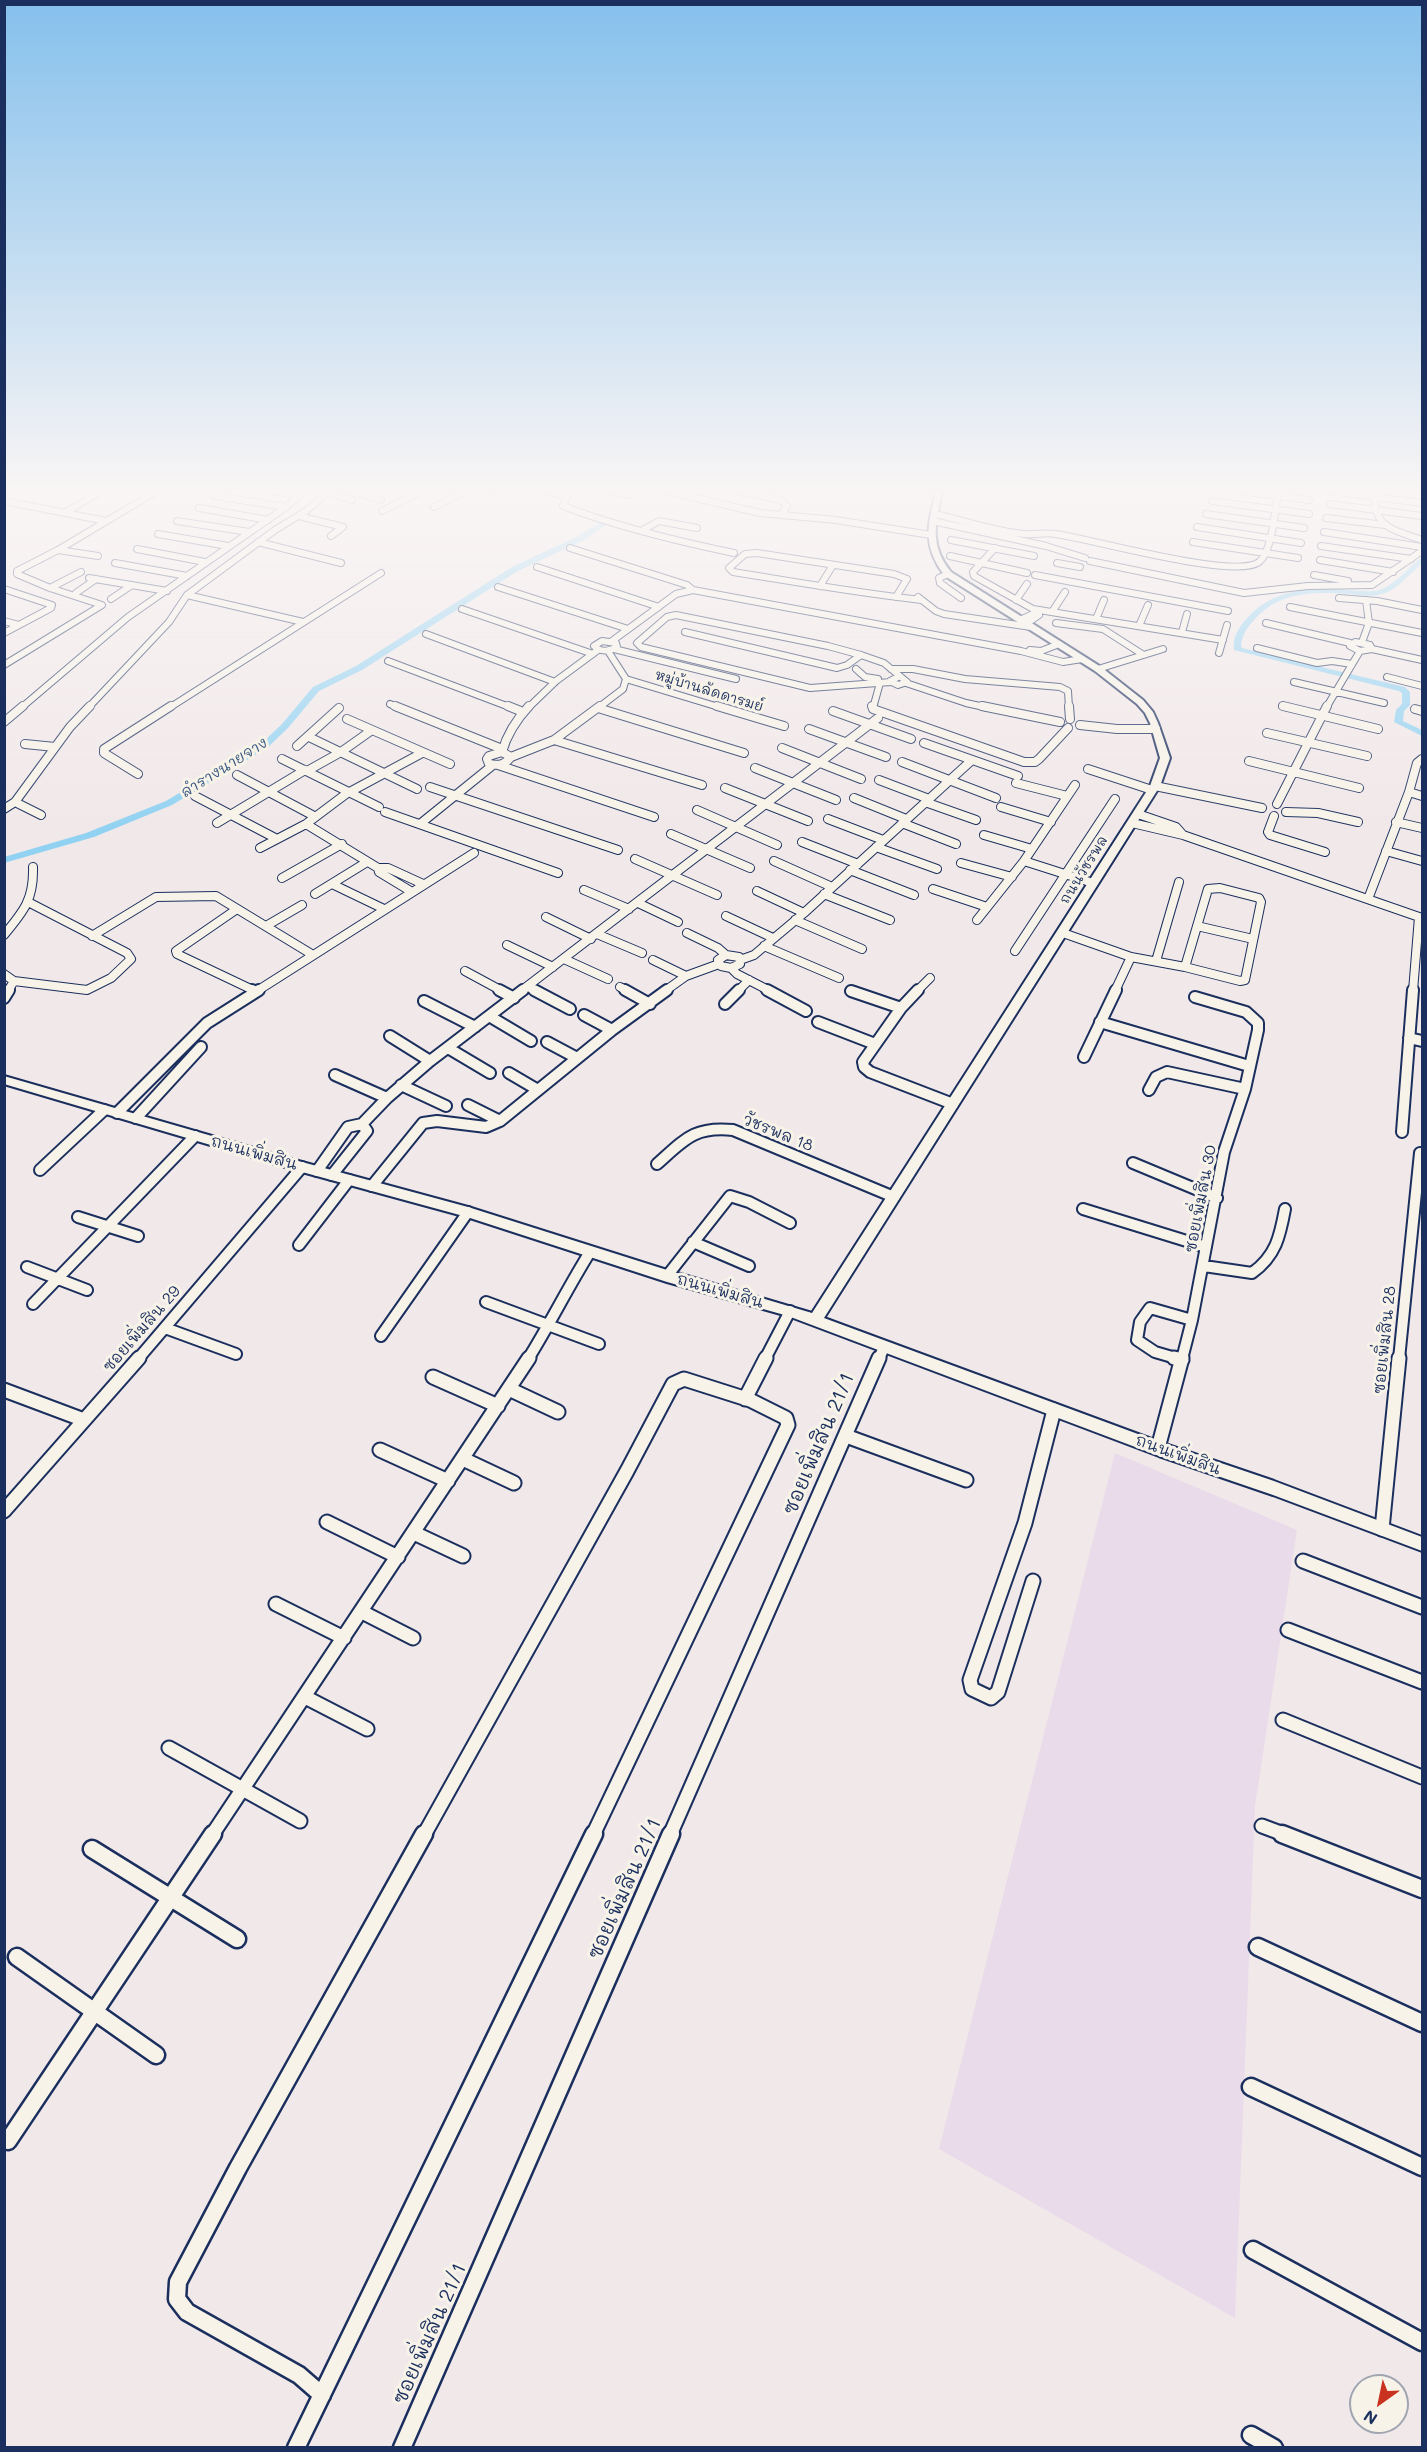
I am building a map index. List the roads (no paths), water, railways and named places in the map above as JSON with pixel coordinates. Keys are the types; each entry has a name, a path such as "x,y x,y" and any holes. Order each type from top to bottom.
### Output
{"street":[{"path":"4,633 51,608 51,605 43,602"},
{"path":"4,664 101,607 102,605 98,602"},
{"path":"4,722 128,617 150,602"},
{"path":"4,809 15,802 70,727 169,622 182,602"},
{"path":"219,602 303,622"},
{"path":"138,774 104,753 104,749 334,602"},
{"path":"546,602 628,629"},
{"path":"645,602 659,607"},
{"path":"596,652 594,646 597,642 612,641 665,602"},
{"path":"760,602 1041,653 1063,662 1082,659"},
{"path":"924,602 944,614 1026,623 1031,613 1039,611"},
{"name":"ถนนวัชรพล","path":"815,1320 914,1162 1063,933 1155,786 1165,763 1155,726 1149,712 1140,702 1098,669 993,602"},
{"path":"1020,602 1039,611 1223,640"},
{"path":"1052,612 1058,602"},
{"path":"1096,619 1103,602"},
{"path":"1192,602 1228,611"},
{"path":"1362,642 1369,623 1366,602"},
{"path":"1380,602 1422,610"},
{"path":"1139,626 1148,605"},
{"path":"1290,607 1422,633"},
{"path":"462,609 596,652"},
{"path":"1182,632 1187,614"},
{"path":"898,677 880,683 810,688 637,645 637,643 671,616 710,622 861,655 884,663 898,677 905,679 906,683"},
{"path":"4,621 19,625"},
{"path":"696,635 710,622"},
{"path":"1056,623 1103,629 1142,654"},
{"path":"1266,623 1350,643 1362,642 1370,645 1372,649"},
{"path":"1219,652 1227,625"},
{"path":"685,632 837,668 847,665 861,655"},
{"path":"426,634 555,682"},
{"path":"611,650 617,645 612,641"},
{"path":"1350,643 1350,646 1360,651 1372,649 1422,660"},
{"path":"1041,653 1059,644"},
{"path":"1257,648 1317,663 1332,661 1352,664"},
{"path":"1098,669 1163,649"},
{"path":"420,824 496,765 504,764 511,757 554,740 623,689 626,679 611,650"},
{"path":"654,817 496,765 488,762 489,756 502,751 523,712 573,666 596,652 611,650 736,679"},
{"path":"1277,804 1321,716 1360,651"},
{"path":"388,661 523,712"},
{"path":"856,669 865,677 890,681 898,685 906,683 966,703 1060,722 1068,728 1076,728 1080,725 1100,725 1117,729 1155,726"},
{"path":"891,669 913,669 965,679 1060,687 1068,691 1070,719"},
{"path":"1387,677 1422,686"},
{"name":"หมู่บ้านลัดดารมย์","path":"626,679 784,726"},
{"path":"1294,682 1384,703"},
{"path":"880,683 872,705 873,709 1024,762 1035,762 1039,759 1068,728"},
{"path":"390,704 502,751 511,757"},
{"path":"1282,706 1378,729"},
{"path":"297,746 339,708"},
{"path":"598,708 744,753"},
{"path":"833,711 911,739"},
{"path":"316,1171 348,1127 362,1124 401,1085 430,1061 878,718"},
{"path":"346,719 450,764"},
{"path":"1060,722 1070,719 1080,725"},
{"path":"809,729 885,757"},
{"path":"218,823 341,752 372,730"},
{"path":"1267,733 1367,756"},
{"path":"309,737 417,789"},
{"path":"554,740 702,785"},
{"path":"924,742 1067,796"},
{"path":"25,744 55,747"},
{"path":"782,748 861,779"},
{"path":"260,849 306,824 314,816 348,794 422,753"},
{"path":"282,759 382,809 558,873"},
{"path":"731,969 738,966 741,960 753,955 804,913 972,759"},
{"path":"1368,898 1409,792 1417,763 1422,759"},
{"path":"1250,761 1359,788"},
{"path":"902,762 996,798"},
{"path":"755,768 836,800"},
{"path":"1088,769 1155,786 1262,808 1274,816 1286,812 1318,813 1358,822"},
{"path":"237,775 314,816"},
{"path":"879,780 976,820"},
{"path":"977,920 1024,861 1076,785"},
{"path":"430,787 618,850"},
{"path":"726,788 808,821"},
{"path":"1409,792 1422,796"},
{"path":"195,796 277,839"},
{"path":"854,798 956,844"},
{"path":"1015,951 1115,799"},
{"path":"15,802 41,815"},
{"path":"1262,808 1269,803 1277,804 1284,807 1286,812"},
{"path":"1001,807 1051,822"},
{"path":"697,810 777,845"},
{"path":"1274,816 1268,832 1270,835 1325,852"},
{"path":"1135,818 1421,918 1418,998 1409,1038 1402,1132"},
{"path":"828,819 937,869"},
{"path":"1396,822 1422,828"},
{"path":"306,824 378,868 388,868 423,884"},
{"path":"671,834 750,868"},
{"path":"984,835 1032,849"},
{"path":"802,842 858,864"},
{"path":"282,878 342,844"},
{"path":"1386,851 1422,861"},
{"path":"40,1170 200,1030 474,853"},
{"path":"635,859 717,895"},
{"path":"774,861 832,887"},
{"path":"1024,861 1093,883"},
{"path":"315,894 367,862"},
{"path":"961,863 1012,877"},
{"path":"4,935 30,903 35,888 33,867"},
{"path":"378,868 379,872 412,892"},
{"path":"850,870 914,895"},
{"path":"1156,962 1179,882"},
{"path":"332,884 384,909"},
{"path":"1063,933 1131,957 1185,967 1234,980 1245,980 1261,902 1253,896 1220,888 1208,889 1185,967"},
{"path":"933,889 987,907"},
{"path":"584,890 629,909"},
{"path":"757,891 804,913"},
{"path":"824,894 890,920"},
{"path":"92,936 156,897 216,896 313,955"},
{"path":"4,974 14,981 87,990 97,987 129,963 131,956 30,903"},
{"path":"638,903 678,922"},
{"path":"266,926 302,905"},
{"path":"237,909 176,951 181,957 256,992"},
{"path":"726,916 773,938"},
{"path":"546,917 642,953"},
{"path":"795,920 862,949"},
{"path":"1197,926 1253,939"},
{"path":"687,933 718,948 726,955"},
{"path":"507,945 553,967"},
{"path":"764,946 839,978"},
{"path":"719,964 720,957 726,955 736,956 741,960"},
{"path":"1084,1057 1131,957"},
{"path":"564,959 608,980"},
{"path":"653,960 686,976"},
{"path":"372,1185 423,1123 437,1121 486,1127 500,1121 612,1030 686,976 719,964 806,1011"},
{"path":"465,971 514,998"},
{"path":"930,978 901,1008 863,1062 864,1067 870,1072 953,1104"},
{"path":"724,1004 749,980"},
{"path":"4,998 14,981"},
{"path":"528,987 570,1009"},
{"path":"620,987 650,1004"},
{"path":"851,991 901,1008"},
{"name":"ซอยเพิ่มสิน 30","path":"1158,1448 1192,1320 1224,1152 1245,1089 1258,1023 1246,1012 1195,996"},
{"path":"424,1001 475,1028"},
{"path":"584,1015 612,1030"},
{"path":"489,1016 531,1041"},
{"path":"818,1022 875,1044"},
{"path":"1100,1022 1249,1066"},
{"path":"390,1036 430,1061"},
{"path":"1409,1038 1422,1041"},
{"path":"548,1042 577,1058"},
{"path":"136,1118 201,1047"},
{"path":"448,1048 490,1072"},
{"path":"1149,1090 1156,1077 1167,1072 1245,1089"},
{"path":"509,1073 538,1090"},
{"path":"335,1075 387,1098"},
{"name":"ถนนเพิ่มสิน","path":"4,1080 316,1171 468,1212 667,1276 790,1311 1422,1544"},
{"path":"401,1085 446,1106"},
{"path":"468,1105 500,1121"},
{"path":"333,1175 368,1131 362,1124"},
{"name":"วัชรพล 18","path":"657,1164 699,1129 733,1130 894,1197"},
{"path":"33,1304 195,1136"},
{"name":"ซอยเพิ่มสิน 28","path":"1382,1529 1420,1153"},
{"path":"1133,1163 1217,1198"},
{"name":"ซอยเพิ่มสิน 29","path":"4,1511 165,1328 302,1167"},
{"path":"299,1245 349,1180"},
{"path":"667,1276 730,1196 749,1202 790,1223"},
{"path":"1083,1209 1206,1247"},
{"path":"1204,1266 1252,1273 1267,1264 1277,1250 1285,1209"},
{"path":"381,1336 468,1212"},
{"path":"78,1217 138,1236"},
{"path":"693,1242 749,1266"},
{"path":"8,2141 498,1406 550,1326 572,1281 590,1252"},
{"path":"27,1267 87,1290"},
{"path":"486,1302 599,1344"},
{"path":"1182,1360 1155,1352 1137,1340 1137,1334 1142,1317 1150,1308 1192,1320"},
{"path":"745,1399 790,1311"},
{"path":"165,1328 236,1354"},
{"name":"ซอยเพิ่มสิน 21/1","path":"402,2448 884,1347"},
{"path":"433,1377 498,1406"},
{"path":"296,2448 322,2395 685,1646 788,1425 786,1418 778,1413 745,1399 684,1379 673,1384 627,1471 244,2158 178,2282 177,2299 187,2312 299,2375 322,2395"},
{"path":"509,1389 558,1412"},
{"path":"4,1390 84,1420"},
{"path":"1033,1581 996,1696 991,1698 972,1689 970,1680 1025,1523 1054,1410"},
{"path":"846,1436 966,1480"},
{"path":"380,1450 448,1481"},
{"path":"463,1459 514,1483"},
{"path":"327,1521 398,1557"},
{"path":"414,1533 463,1556"},
{"path":"1303,1561 1422,1607"},
{"path":"276,1604 344,1638"},
{"path":"362,1612 414,1638"},
{"path":"1288,1630 1422,1682"},
{"path":"305,1697 367,1729"},
{"path":"1283,1720 1422,1777"},
{"path":"169,1748 300,1821"},
{"path":"1262,1826 1422,1889"},
{"path":"92,1850 237,1939"},
{"path":"1258,1947 1422,2023"},
{"path":"17,1957 156,2055"},
{"path":"1251,2087 1422,2167"},
{"path":"1253,2250 1422,2342"},
{"path":"1251,2435 1274,2448"}],"waterway":[{"name":"ลำรางนายจาง","path":"4,860 90,835 169,803 264,746 285,726 316,689 359,668 462,602"},
{"path":"1269,602 1244,627 1237,642 1238,650 1402,689 1406,692 1406,705 1400,710 1398,722 1422,733"}]}
